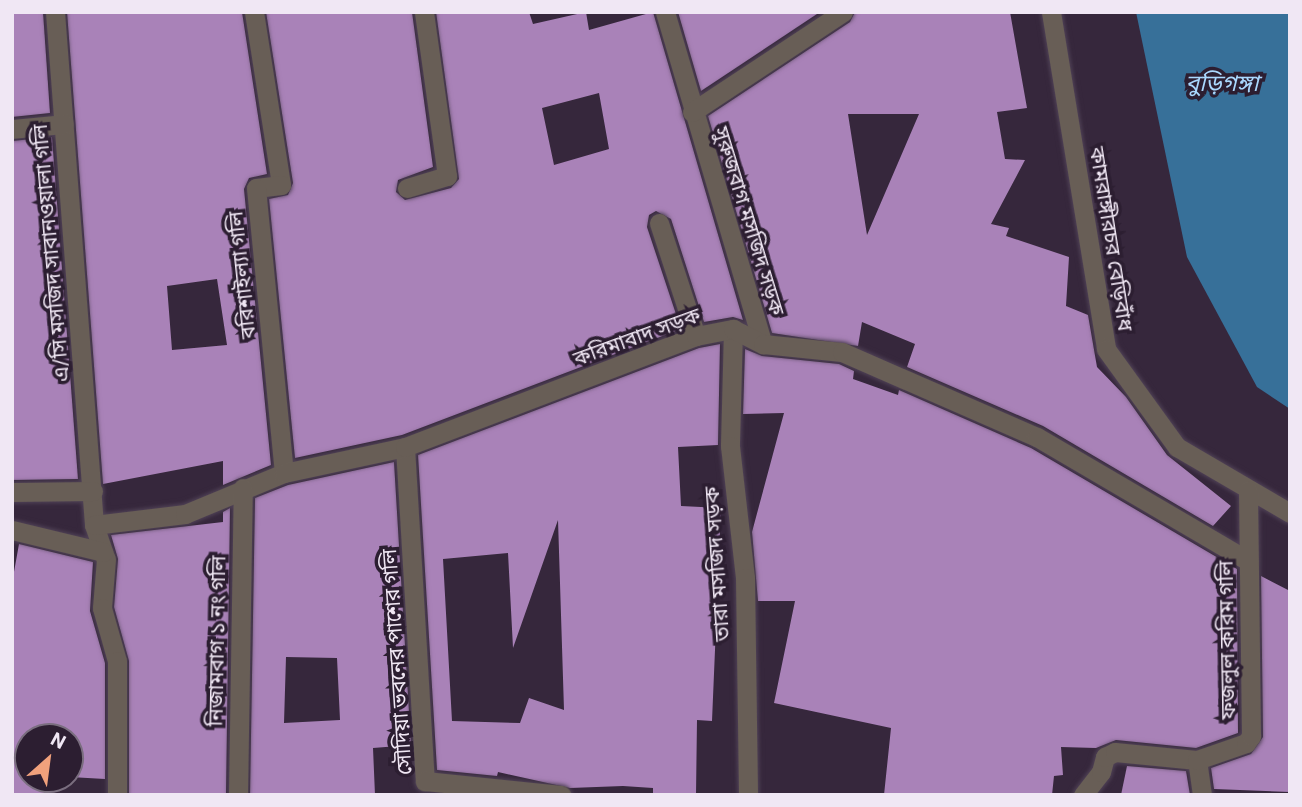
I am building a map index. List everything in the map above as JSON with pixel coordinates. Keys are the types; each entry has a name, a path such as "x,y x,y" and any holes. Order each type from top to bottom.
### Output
{"street":[{"name":"এ/সি মসজিদ সাবানওয়ালা গলি","path":"55,12 94,525 103,552 102,608 117,661 117,795"},
{"name":"বরিশাইল্যা গলি","path":"254,12 281,185 256,188 284,473"},
{"path":"407,188 447,176 424,12"},
{"name":"সুরুজবাগ মসজিদ সড়ক","path":"665,12 692,112 763,344"},
{"path":"692,112 843,12"},
{"name":"কামরাঙ্গীরচর বেড়িবাঁধ","path":"1051,12 1106,349 1177,447 1290,513"},
{"path":"12,129 64,124"},
{"path":"659,223 696,336"},
{"name":"করিমাবাদ সড়ক","path":"94,525 185,514 284,473 405,447 696,336 733,329 763,344 842,352 1037,437 1248,561"},
{"name":"তারা মসজিদ সড়ক","path":"733,329 730,446 745,578 748,795"},
{"name":"সৌদিয়া ভবনের পাশের গলি","path":"405,447 425,781 561,795"},
{"name":"নিজামবাগ ১ নং গলি","path":"238,795 243,488"},
{"name":"ফজলুল করিম গলি","path":"1197,760 1246,743 1251,736 1248,489"},
{"path":"12,492 93,491"},
{"path":"12,530 103,552"},
{"path":"1083,795 1101,772 1105,757 1115,752 1197,760 1202,795"}],"water":[{"name":"বুড়িগঙ্গা","path":"1136,12 1290,12 1290,409 1257,387 1187,257"}],"building":[{"path":"14,12 43,12 50,113 12,117"},
{"path":"67,12 242,12 267,174 249,178 244,189 271,465 223,485 223,461 103,484","holes":["217,279 227,345 172,350 167,286"]},
{"path":"266,12 412,12 433,167 398,180 396,192 405,200 451,188 459,179 436,12 529,12 533,24 586,12 589,30 653,12 743,320 733,317 704,322 671,219 656,211 649,215 647,227 681,329 402,435 295,458 269,199 288,195 293,183","holes":["599,93 609,149 554,165 542,108"]},
{"path":"678,12 820,12 701,91"},
{"path":"855,12 1010,12 1027,108 997,112 1005,159 1025,160 991,224 1009,228 1006,236 1069,257 1066,306 1088,315 1097,367 1126,397 1167,455 1231,506 1213,526 1043,426 907,367 915,344 862,322 858,346 772,333 708,116 850,22","holes":["848,114 919,114 867,235"]},
{"path":"52,137 78,479 12,480 12,141"},
{"path":"720,344 718,445 678,447 681,506 721,508 712,721 697,720 696,795 653,795 653,788 623,786 570,788 498,772 497,776 437,770 418,455 699,348","holes":["558,520 564,710 529,698 520,723 452,721 443,559 508,553 513,648"]},
{"path":"745,349 762,356 839,364 854,371 853,379 898,395 899,390 1031,448 1237,569 1238,733 1196,748 1116,740 1096,748 1061,747 1063,775 1054,776 1052,795 884,795 891,728 774,703 795,601 758,601 752,532 784,413 743,414"},
{"path":"394,462 411,745 373,748 375,795 250,795 255,498 288,485","holes":["286,657 337,658 340,720 284,723"]},
{"path":"230,508 226,795 129,795 129,661 114,607 118,559 111,535 223,522 223,512"},
{"path":"19,544 93,562 90,611 105,663 105,779 84,778 84,723 14,723 14,793 45,793 12,795 12,583"},
{"path":"1261,576 1290,591 1290,792 1214,789 1211,768 1251,754 1263,737"},
{"path":"1127,766 1186,771 1190,795 1121,795"}]}
